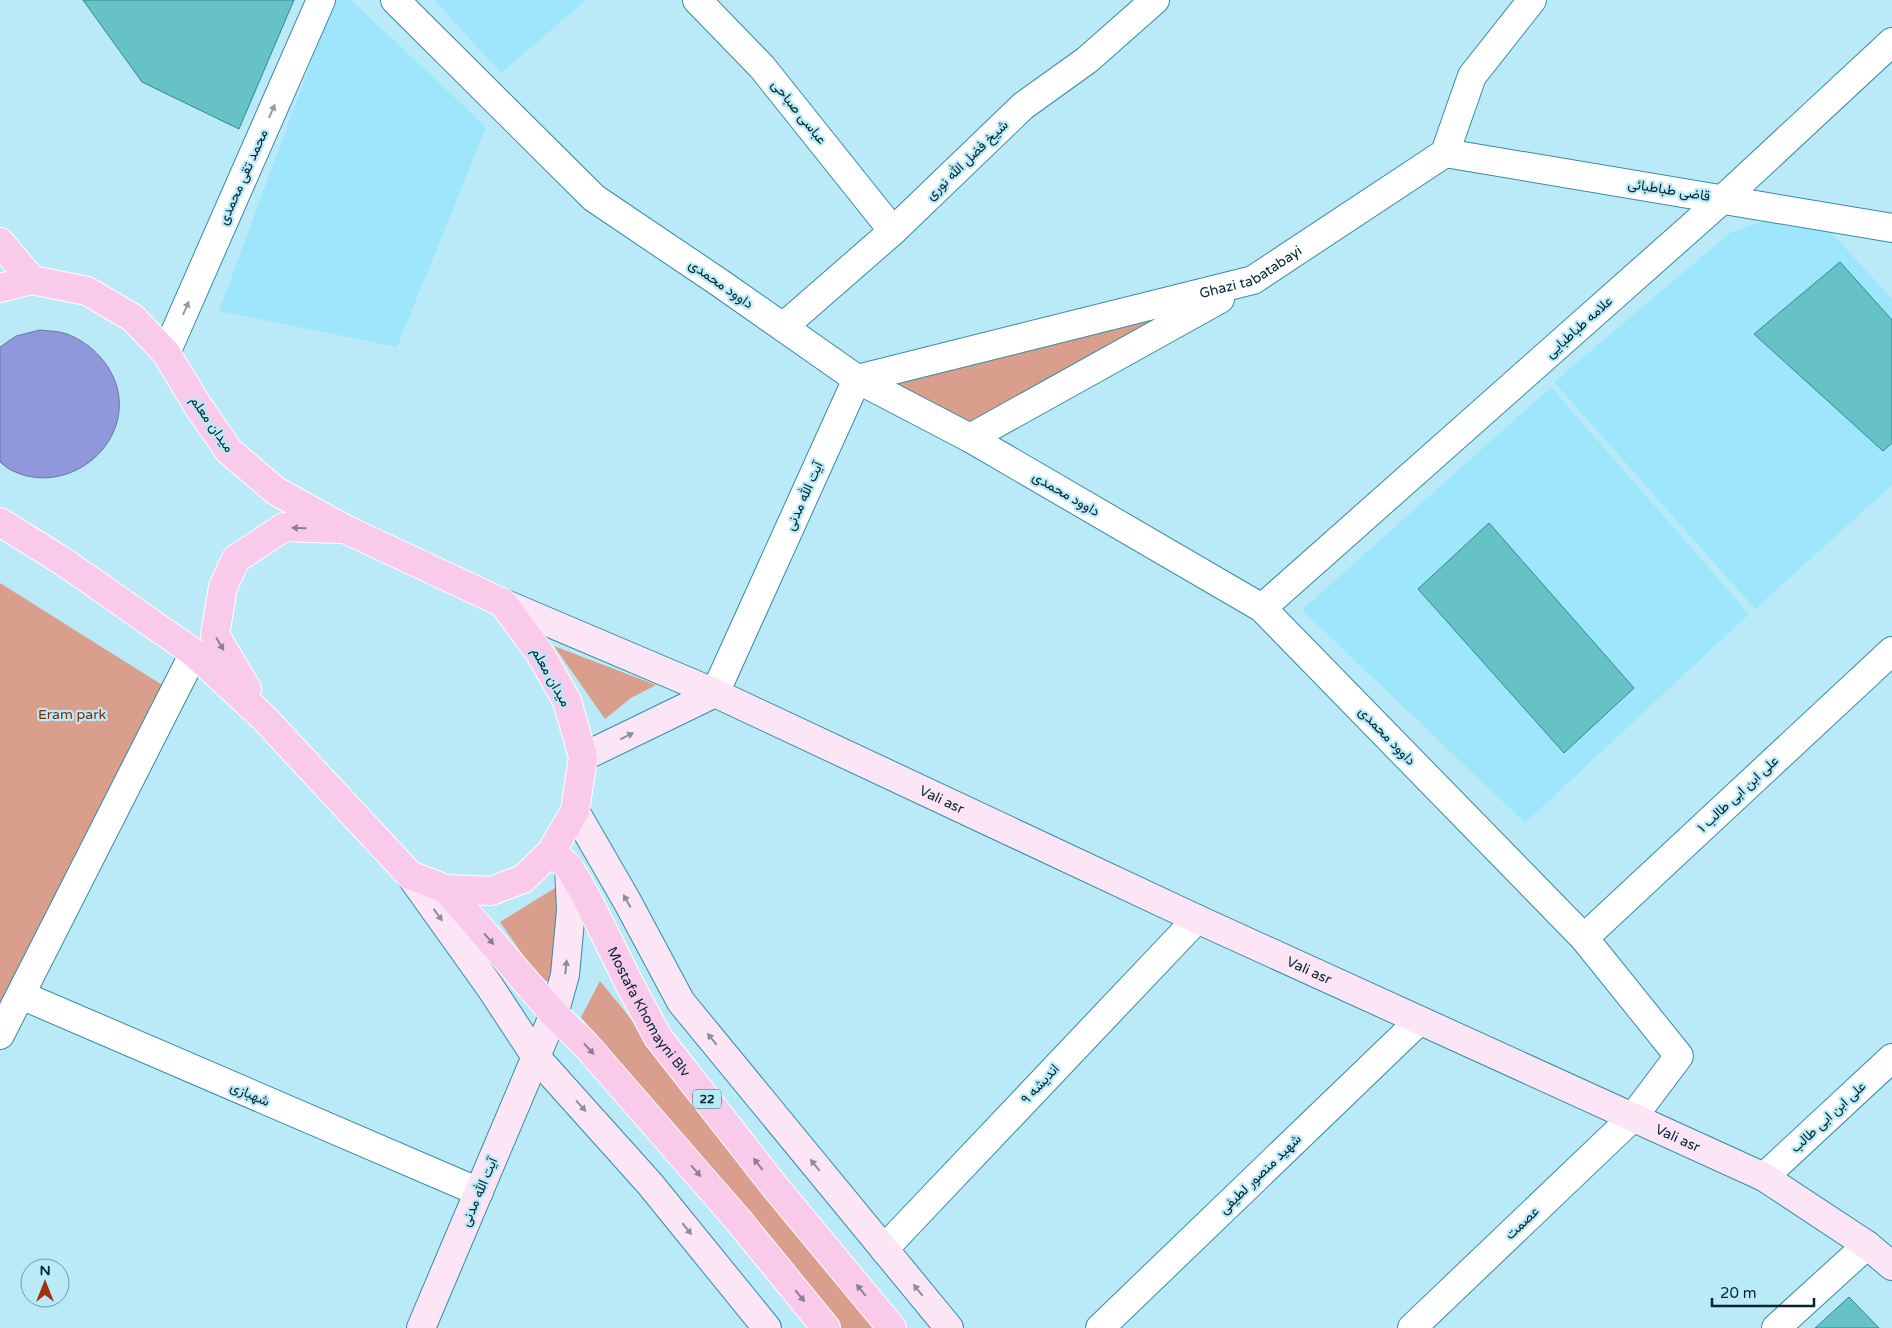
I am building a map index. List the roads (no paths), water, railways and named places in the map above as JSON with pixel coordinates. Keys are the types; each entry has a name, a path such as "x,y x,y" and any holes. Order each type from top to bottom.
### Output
{"main road":[{"path":"0,242 32,280"},
{"name":"میدان معلم","path":"0,288 32,280 87,291 133,318 166,353 198,406 229,451 276,491 347,530 503,603 541,655 567,700 583,757 576,811 560,859 523,880 491,892 446,889 410,875 264,718 194,652 64,562 0,522"},
{"path":"264,718 215,635 223,587 236,559 284,527 347,530"},
{"name":"Vali asr","path":"503,603 715,693 1197,919 1764,1177 1867,1245 1892,1266"},
{"path":"583,757 715,693"},
{"path":"576,811 681,1002 949,1328"},
{"name":"آیت‌ الله مدنی","path":"421,1328 554,1014 566,966 571,910 560,859"},
{"name":"Mostafa Khomayni Blv","path":"560,859 586,896 631,988 658,1037 776,1188 892,1328"},
{"path":"410,875 536,1057 650,1184 767,1328"},
{"path":"446,889 554,1014 585,1044 738,1220 826,1328"}],"street":[{"name":"محمد تقی محمدی","path":"166,353 321,0"},
{"name":"داوود محمدی","path":"395,0 594,198 786,325 857,379 970,438 1262,608 1584,938 1678,1056"},
{"name":"عباسی صباحی","path":"698,0 762,67 893,231"},
{"name":"شیخ فضل الله نوری","path":"786,325 893,231 1023,106 1086,60 1155,0"},
{"path":"1445,153 1472,76 1532,0"},
{"name":"علامه طباطبایی","path":"1262,608 1723,199 1892,42"},
{"name":"قاضی طباطبائی","path":"1445,153 1892,228"},
{"name":"Ghazi tabatabayi","path":"857,379 1252,280 1445,153"},
{"path":"970,438 1252,280"},
{"name":"آیت الله مدنی","path":"715,693 857,379"},
{"name":"علی ابن ابی طالب ۱","path":"1584,938 1892,651"},
{"path":"0,1035 194,652"},
{"name":"اندیشه ۹","path":"884,1249 1197,919"},
{"name":"شهبازی","path":"21,995 479,1192"},
{"name":"شهید منصور لطیفی","path":"1100,1328 1419,1021"},
{"name":"عصمت","path":"1412,1328 1633,1117 1678,1056"},
{"name":"علی ابن ابی طالب","path":"1764,1177 1892,1058"},
{"path":"1776,1328 1867,1245"}],"park label":[{"name":"Eram park","path":"72,714"}]}
